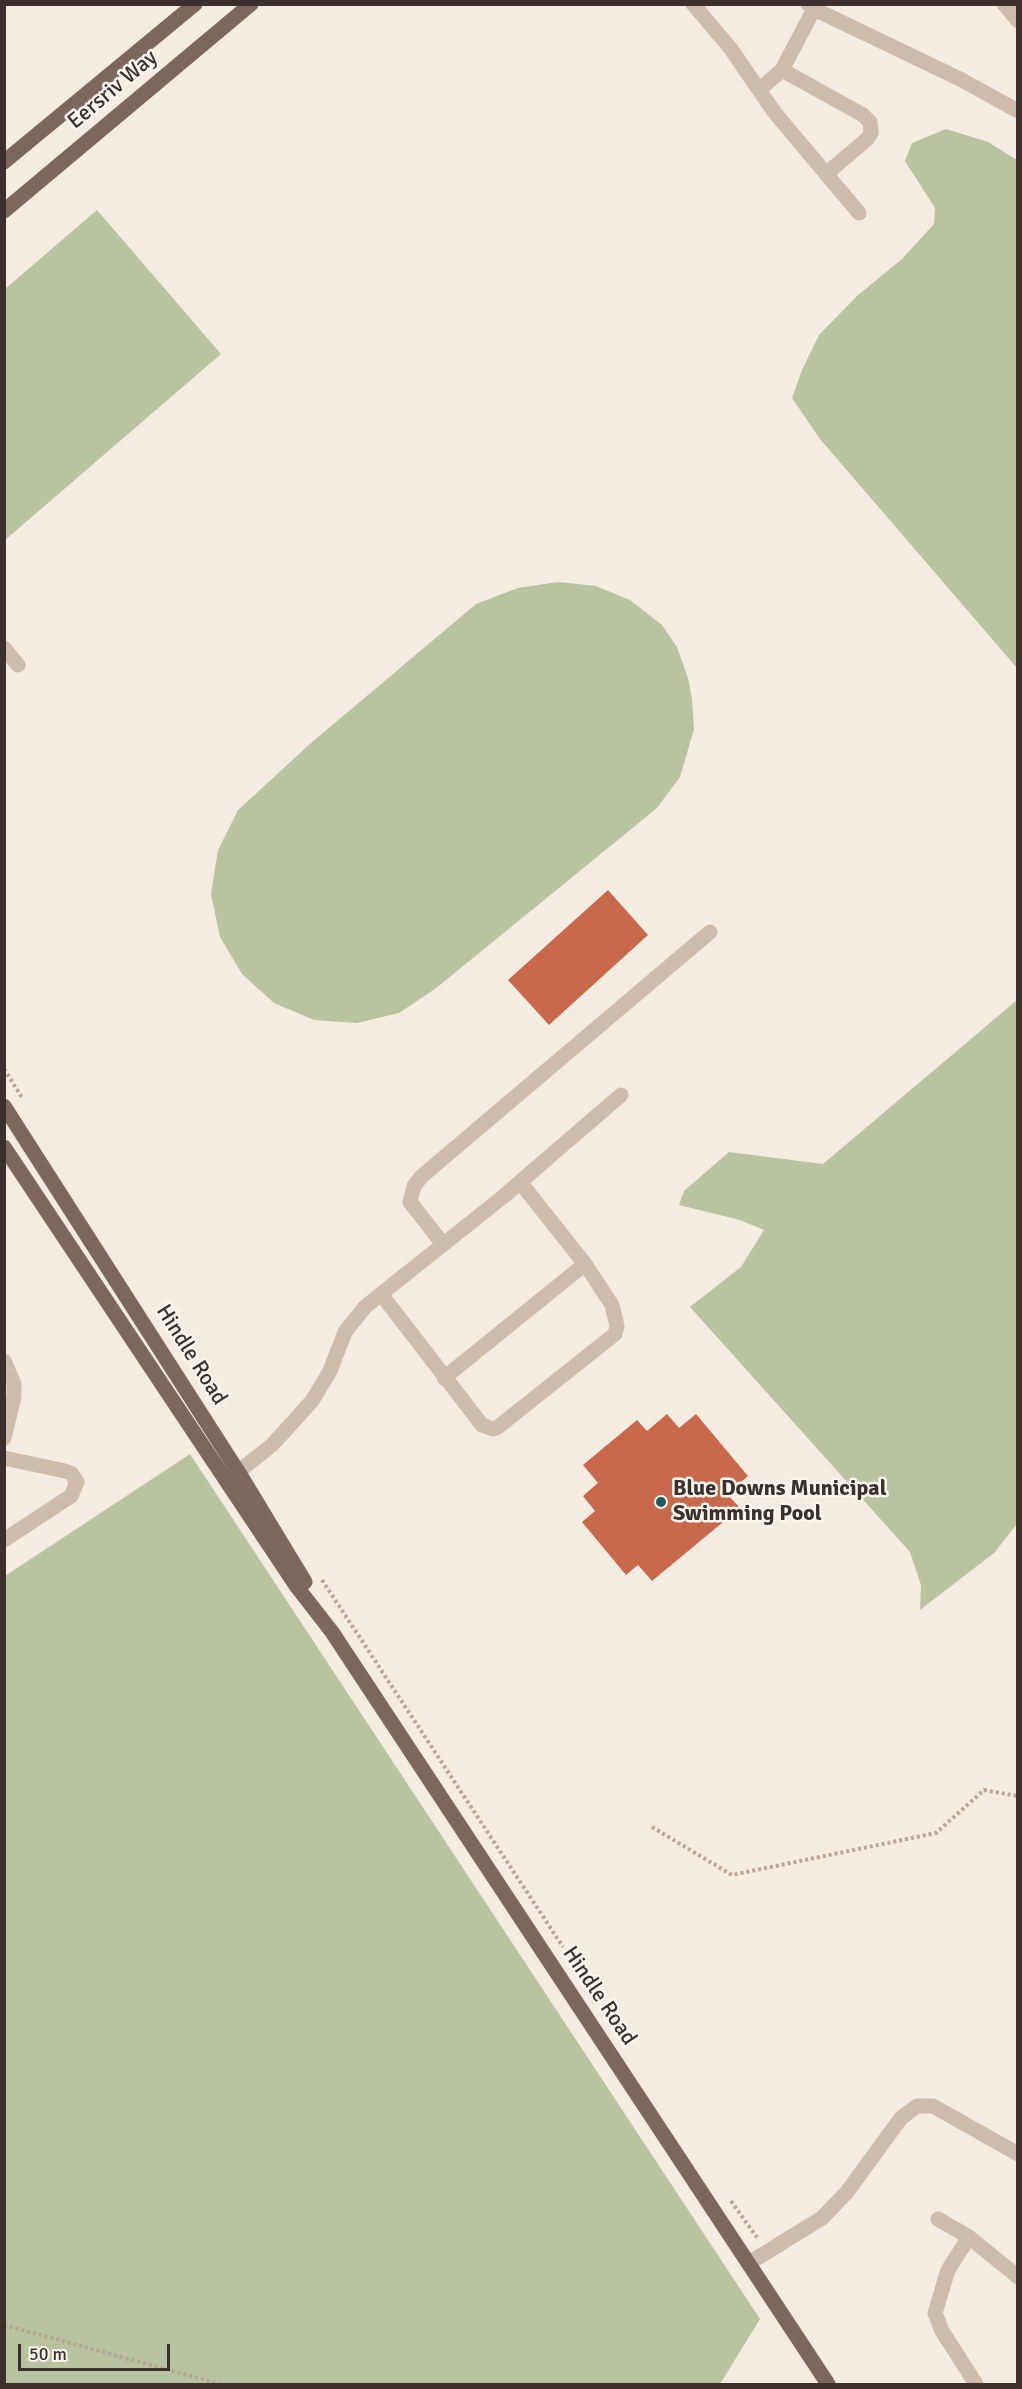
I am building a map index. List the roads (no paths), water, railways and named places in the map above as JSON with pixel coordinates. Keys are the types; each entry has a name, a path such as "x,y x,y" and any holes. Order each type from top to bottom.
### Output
{"main road":[{"name":"Eersriv Way","path":"4,162 195,4"},
{"name":"Eersriv Way","path":"4,211 251,4"},
{"name":"Hindle Road","path":"4,1106 297,1587 332,1632 828,2385"},
{"name":"Hindle Road","path":"4,1147 232,1477"}],"street":[{"path":"693,4 731,49 775,113 859,213"},
{"path":"1004,4 1017,21"},
{"path":"759,90 782,70 813,6 960,79 1017,111"},
{"path":"782,70 863,115 871,125 870,136 826,174"},
{"path":"4,648 18,665"},
{"path":"443,1244 410,1202 412,1190 422,1176 710,932"},
{"path":"232,1477 282,1436 312,1401 330,1371 345,1332 365,1307 520,1182 621,1095"},
{"path":"381,1294 482,1425 493,1429 615,1334 617,1326 612,1305 585,1264 520,1182"},
{"path":"444,1378 585,1264"},
{"path":"4,1360 15,1384 4,1438"},
{"path":"4,1458 65,1471 71,1473 77,1482 71,1496 4,1540"},
{"path":"749,2263 822,2218 847,2192 901,2118 917,2106 933,2106 1017,2154"},
{"path":"938,2219 969,2237 1017,2277"},
{"path":"969,2237 948,2270 935,2313 938,2325 976,2385"}],"place":[{"name":"Blue Downs Municipal Swimming Pool","path":"661,1502"}]}
